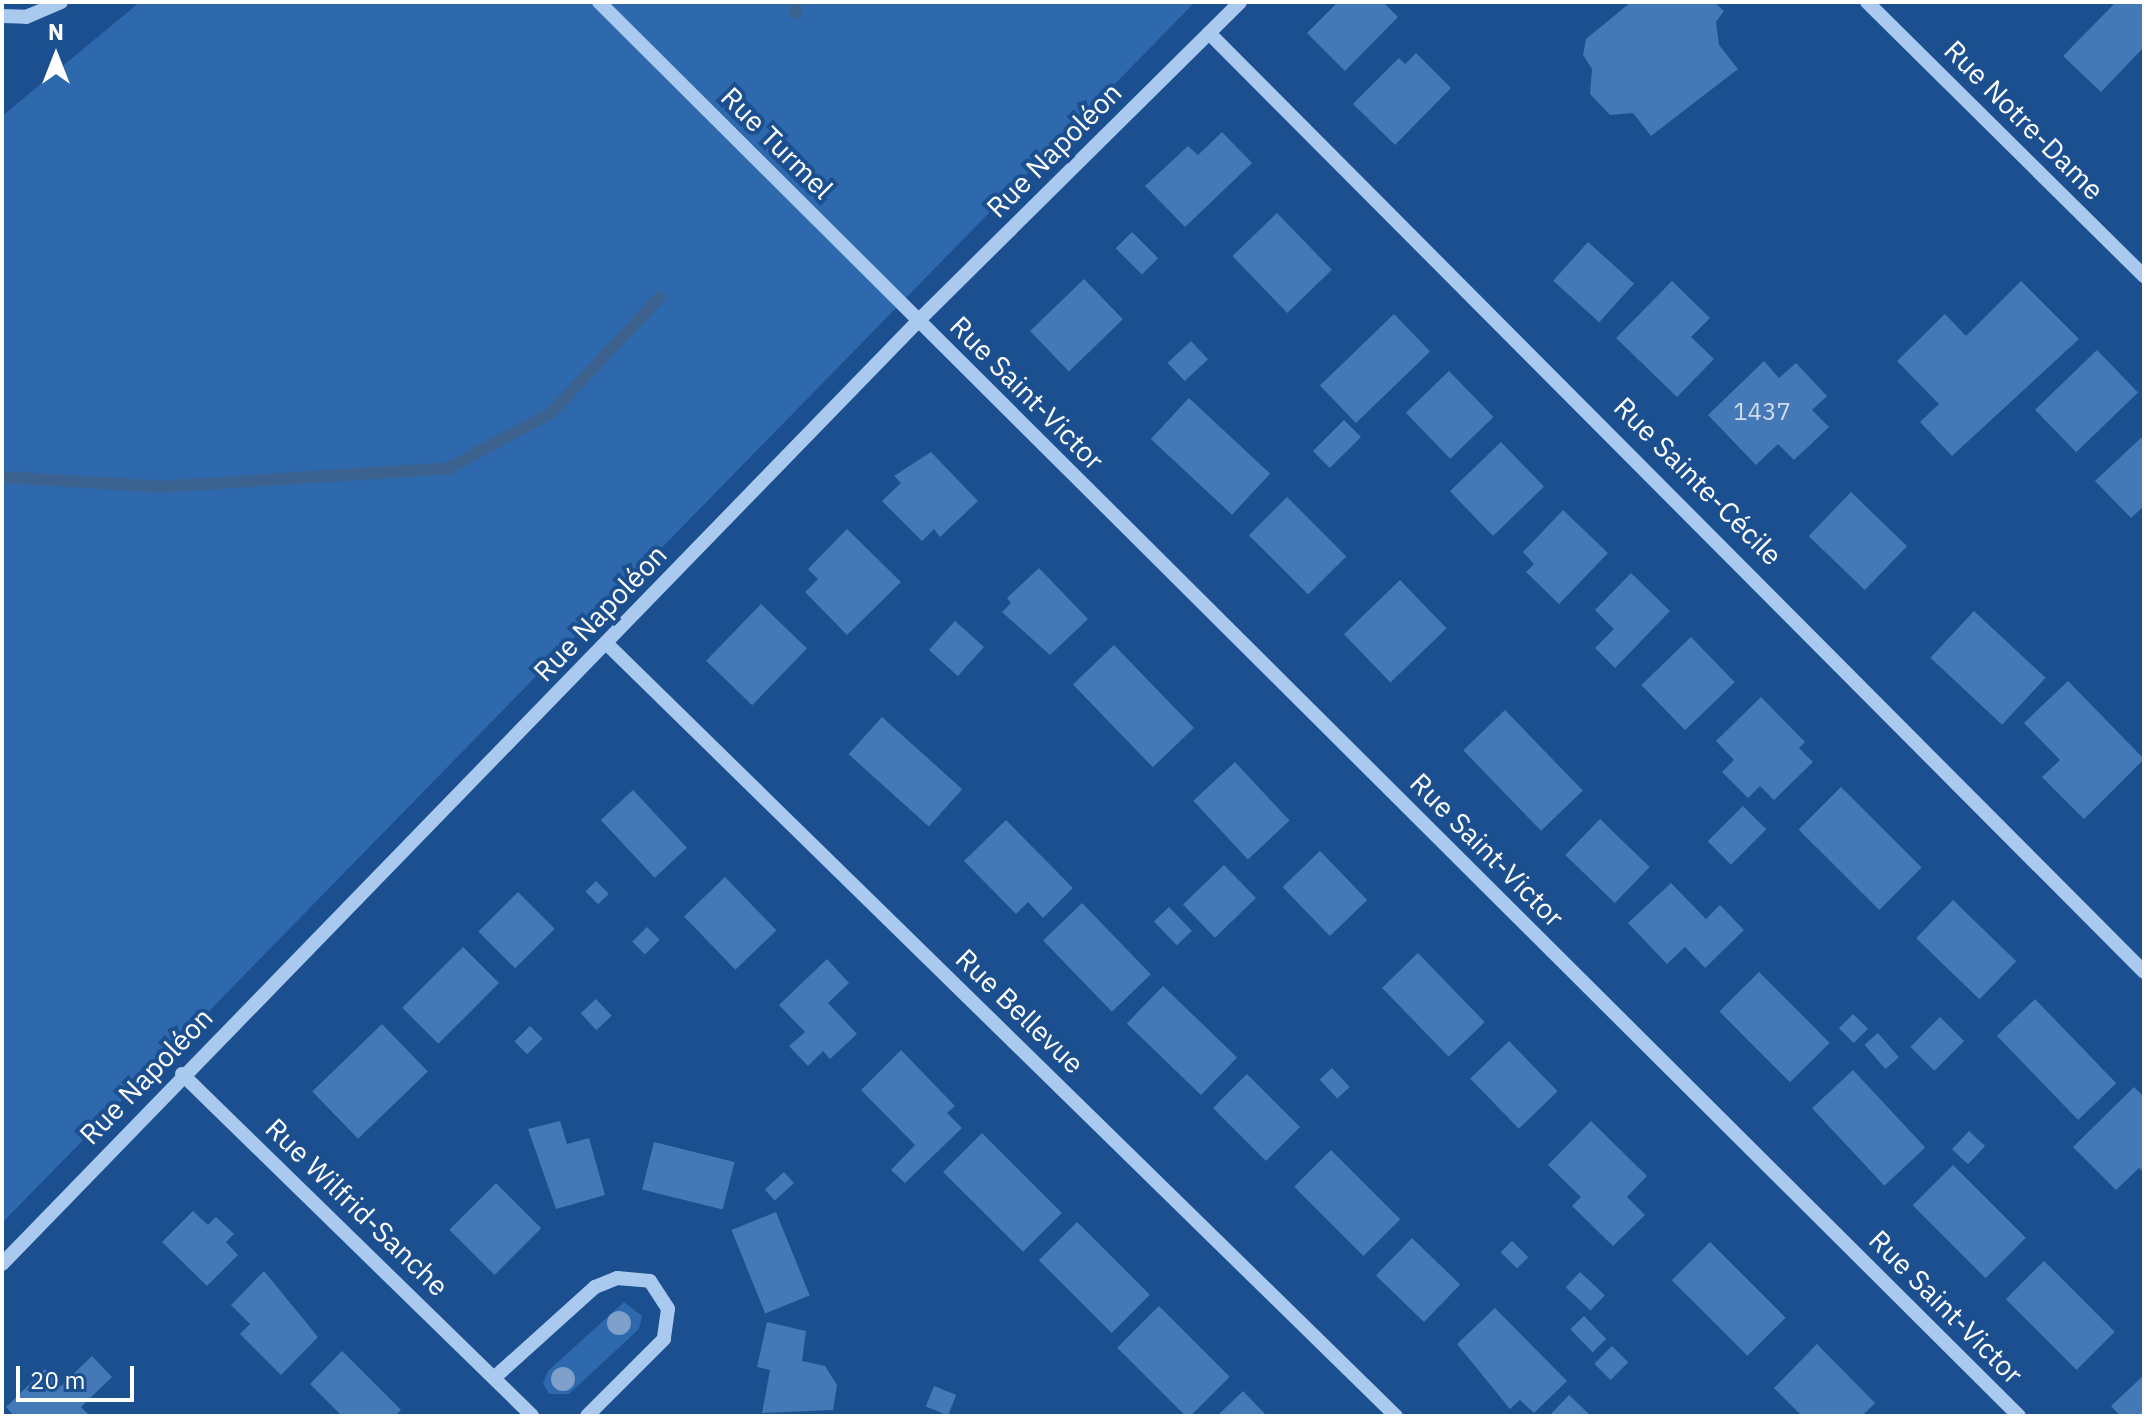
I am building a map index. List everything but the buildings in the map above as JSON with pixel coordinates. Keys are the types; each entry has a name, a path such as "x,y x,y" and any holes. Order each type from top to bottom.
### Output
{"street":[{"path":"2,16 26,17 61,2"},
{"name":"Rue Turmel","path":"599,2 918,321"},
{"name":"Rue Napoléon","path":"2,1264 182,1074 607,644 918,321 1240,2"},
{"name":"Rue Notre-Dame","path":"1867,2 2144,276"},
{"name":"Rue Sainte-Cécile","path":"1209,33 2144,972"},
{"name":"Rue Saint-Victor","path":"918,321 2019,1416"},
{"name":"Rue Bellevue","path":"607,644 1396,1416"},
{"name":"Rue Wilfrid-Sanche","path":"182,1074 532,1416"},
{"path":"495,1377 595,1287 617,1278 650,1281 668,1309 664,1339 587,1416"}],"shaded area":[{"path":"140,2 1195,2 2,1223 2,116"},
{"path":"624,1302 642,1316 639,1329 569,1394 549,1394 543,1383 548,1371"}],"waterway":[{"path":"796,2 796,13"},
{"path":"2,477 159,487 449,468 551,413 659,298"}]}
